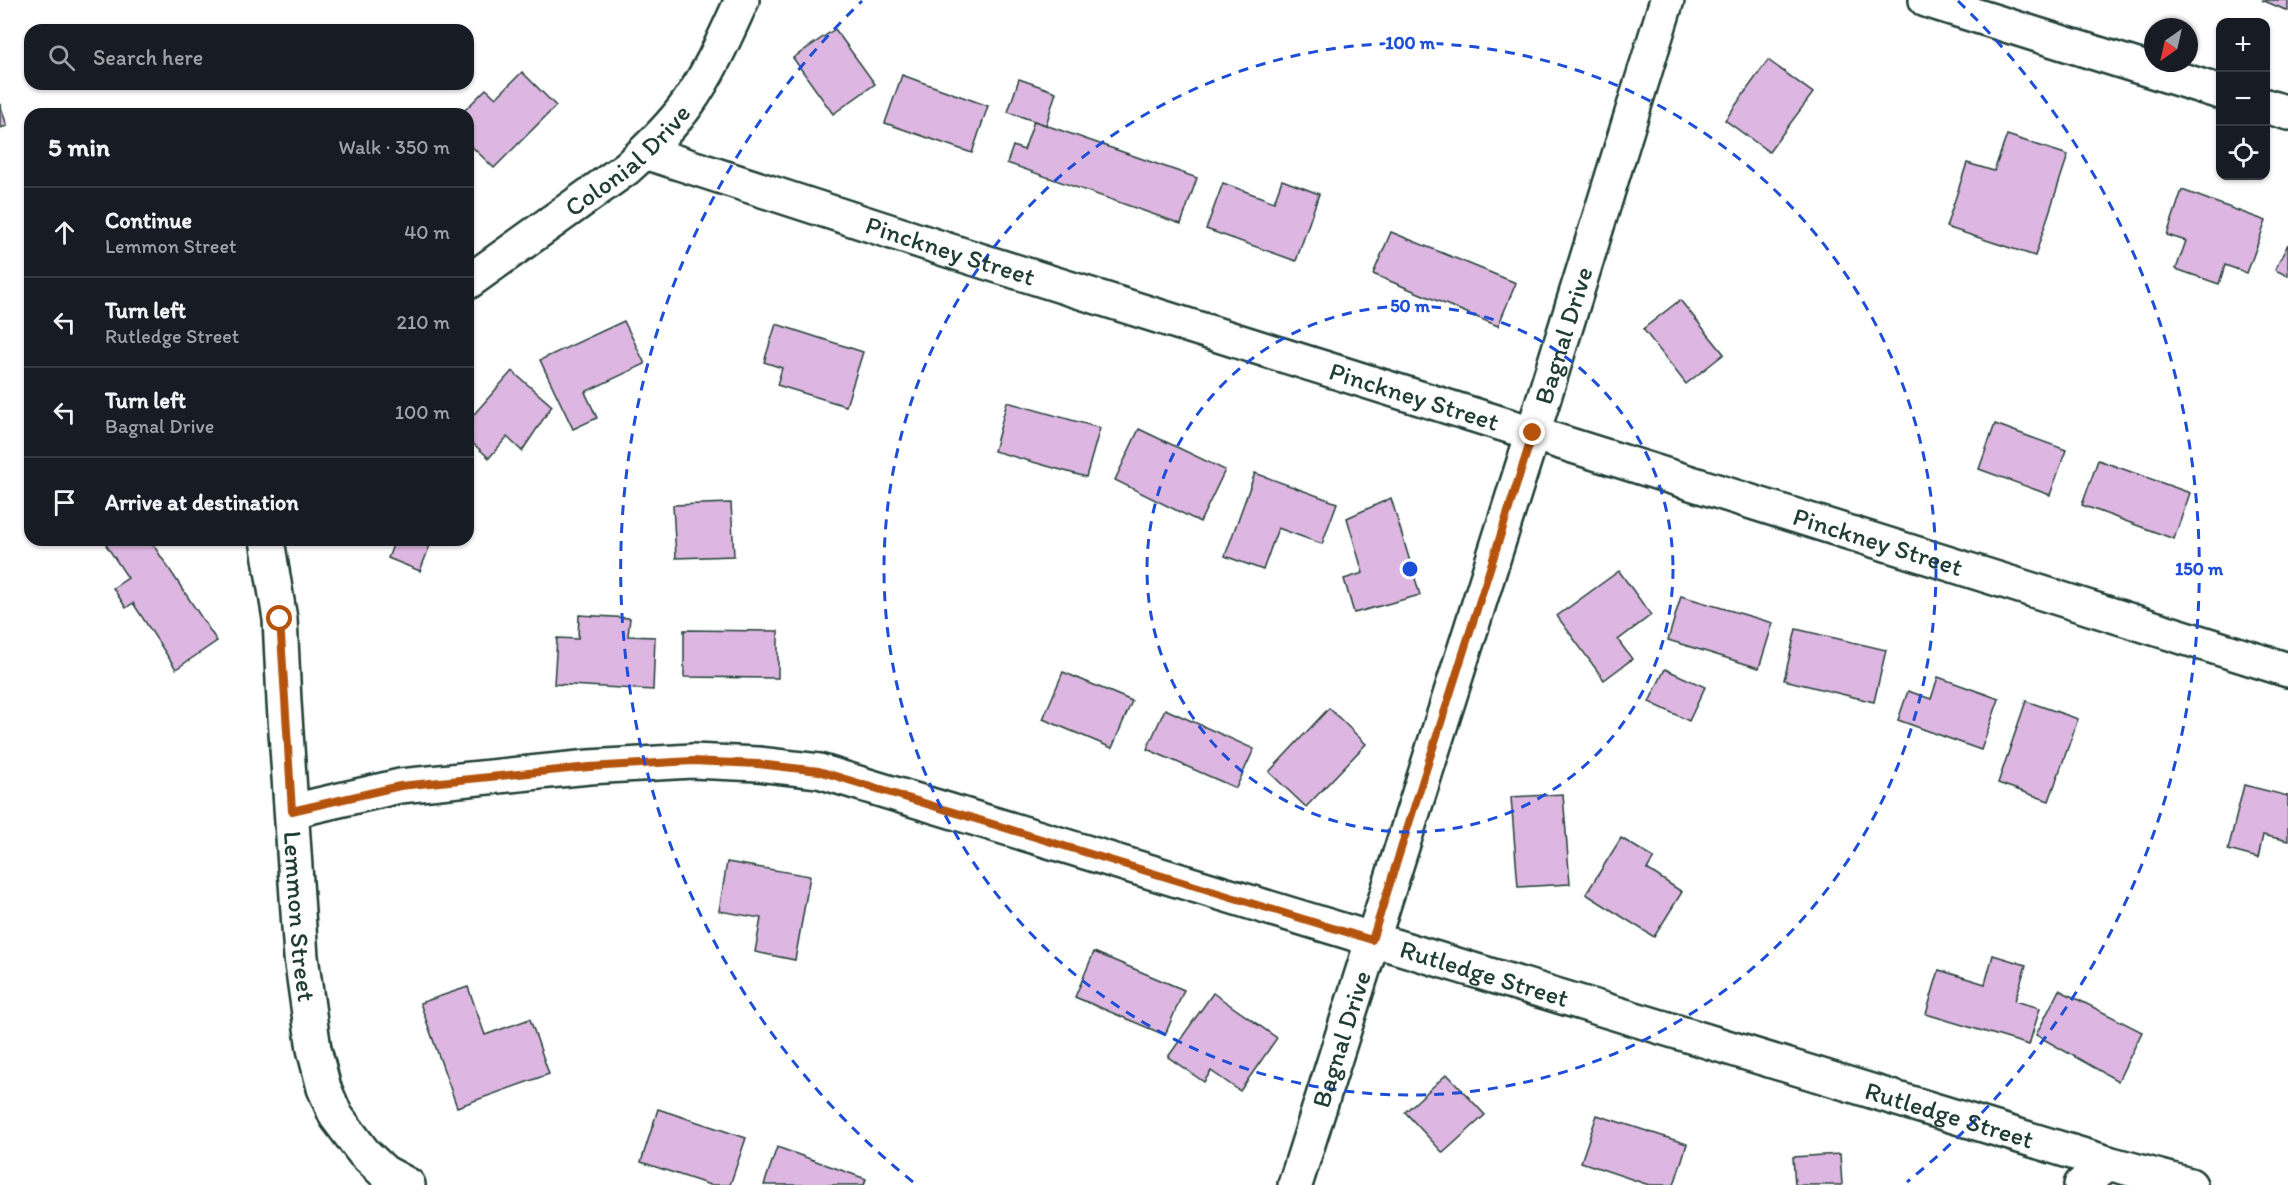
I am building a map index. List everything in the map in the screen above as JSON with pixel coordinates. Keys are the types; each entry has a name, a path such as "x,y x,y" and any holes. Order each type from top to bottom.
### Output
{"street":[{"name":"Colonial Drive","path":"474,278 627,168 645,152 687,105 742,0"},
{"name":"Bagnal Drive","path":"1295,1185 1533,433 1666,0"},
{"path":"1926,0 2216,91"},
{"path":"2270,108 2288,113"},
{"name":"Pinckney Street","path":"645,152 963,255 2288,670"},
{"name":"Lemmon Street","path":"268,546 280,619 301,957 314,1049 324,1088 336,1116 364,1153 384,1172 408,1185"},
{"name":"Rutledge Street","path":"292,811 400,786 589,767 692,761 758,764 819,771 2108,1163"},
{"path":"2081,1185 2108,1163 2190,1185"}],"building":[{"path":"2262,0 2288,0 2288,11"},
{"path":"835,29 875,84 833,114 793,58"},
{"path":"1768,60 1813,93 1769,152 1725,120"},
{"path":"522,72 556,106 494,168 474,149 474,108 467,108 486,89 496,98"},
{"path":"902,75 988,106 972,153 885,123"},
{"path":"1019,79 1056,92 1046,125 1008,112"},
{"path":"0,104 7,126 0,128"},
{"path":"1034,121 1197,178 1181,224 1007,163 1013,146 1024,150"},
{"path":"2007,135 2068,155 2035,256 1946,227 1967,163 1994,171"},
{"path":"1282,180 1319,194 1296,261 1206,229 1223,183 1274,202"},
{"path":"2182,190 2266,221 2247,273 2225,265 2219,284 2176,269 2186,241 2167,235"},
{"path":"1391,232 1516,283 1498,326 1373,274"},
{"path":"2288,244 2288,276 2275,270"},
{"path":"1680,300 1724,354 1686,384 1643,329"},
{"path":"624,321 645,364 585,392 597,418 573,429 540,360"},
{"path":"776,324 863,352 846,406 777,385 782,368 764,362"},
{"path":"512,371 552,406 522,451 507,437 489,458 474,444 474,414"},
{"path":"1007,402 1100,428 1086,477 994,451"},
{"path":"1995,424 2066,450 2050,495 1979,469"},
{"path":"1139,429 1225,470 1200,522 1115,480"},
{"path":"2098,460 2190,493 2174,539 2082,505"},
{"path":"1255,473 1337,503 1322,544 1278,528 1263,570 1225,556"},
{"path":"1391,498 1420,595 1354,613 1344,579 1363,573 1347,518"},
{"path":"731,503 734,556 676,558 673,505"},
{"path":"107,546 154,546 217,641 176,669 133,603 126,608 113,588 128,578"},
{"path":"393,546 430,546 420,571 388,558"},
{"path":"1619,571 1651,615 1618,640 1632,659 1604,680 1557,616"},
{"path":"1681,596 1773,623 1759,668 1668,640"},
{"path":"579,615 630,618 628,636 655,637 653,690 554,684 557,638 578,639"},
{"path":"1796,629 1886,650 1874,702 1784,680"},
{"path":"684,630 778,631 778,678 684,677"},
{"path":"1665,669 1705,687 1689,721 1649,702"},
{"path":"1063,672 1132,701 1112,748 1043,719"},
{"path":"1938,677 1999,699 1981,750 1898,720 1908,691 1931,699"},
{"path":"2026,701 2078,719 2049,801 1998,783"},
{"path":"1329,708 1366,744 1306,807 1269,772"},
{"path":"1165,709 1254,749 1236,788 1147,749"},
{"path":"2244,785 2288,796 2288,841 2263,835 2258,858 2228,850"},
{"path":"1563,794 1570,884 1518,887 1511,797"},
{"path":"1621,838 1654,858 1647,869 1682,892 1654,937 1586,894"},
{"path":"727,862 810,876 795,960 755,952 761,918 719,911"},
{"path":"1094,952 1184,990 1165,1035 1075,997"},
{"path":"1993,955 2026,965 2015,1001 2040,1008 2029,1045 1926,1014 1939,970 1985,984"},
{"path":"468,987 485,1035 530,1019 549,1074 457,1107 420,1003"},
{"path":"2059,990 2142,1032 2118,1081 2036,1035"},
{"path":"1213,993 1277,1038 1240,1091 1211,1071 1204,1082 1168,1057"},
{"path":"1447,1074 1485,1115 1443,1153 1405,1112"},
{"path":"658,1109 746,1138 730,1185 710,1185 641,1162"},
{"path":"1597,1115 1687,1144 1674,1185 1649,1185 1581,1162"},
{"path":"777,1147 866,1179 864,1185 764,1185"},
{"path":"1840,1154 1842,1185 1795,1185 1793,1157"}],"route":[{"path":"280,619 292,811 400,786 589,767 692,761 758,764 819,771 1372,940 1533,433"}]}
